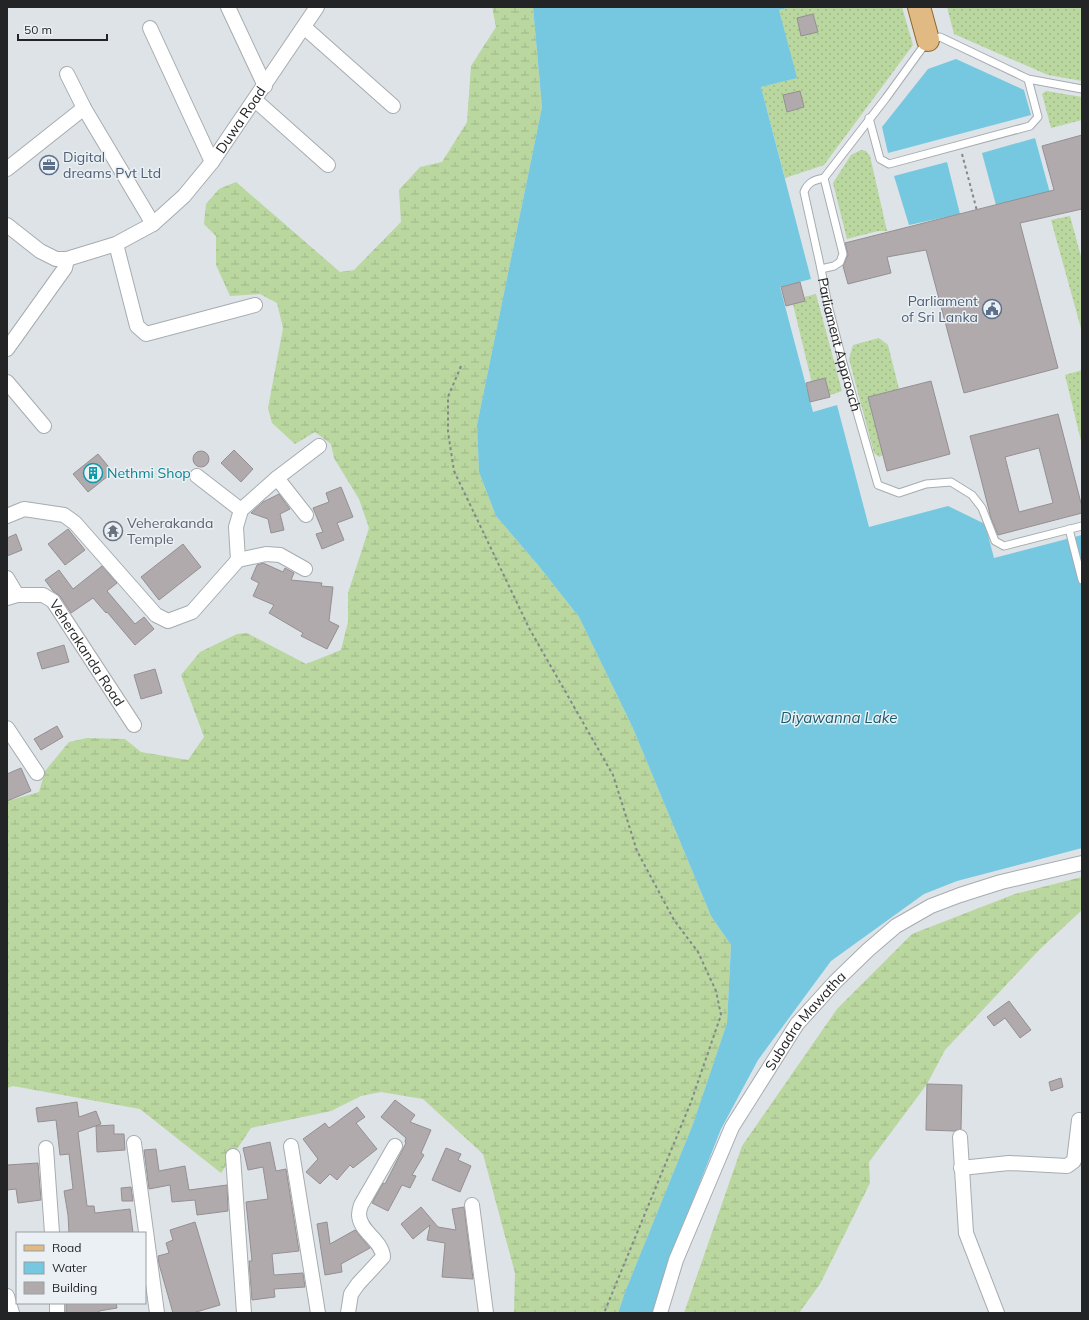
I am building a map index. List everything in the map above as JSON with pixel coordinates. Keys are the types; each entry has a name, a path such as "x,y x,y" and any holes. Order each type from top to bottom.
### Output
{"main road":[{"path":"919,7 934,38"},
{"path":"932,7 934,38"}],"street":[{"path":"228,7 265,86"},
{"name":"Duwa Road","path":"7,225 40,251 56,259 67,259 116,244 152,224 184,196 212,162 265,86 317,7"},
{"path":"304,27 393,106"},
{"path":"150,28 212,162"},
{"path":"67,74 84,108 152,224"},
{"path":"255,100 328,165"},
{"path":"7,169 84,108"},
{"path":"116,244 137,326 146,334 256,305"},
{"path":"7,349 65,268 67,259"},
{"path":"7,382 44,426"},
{"path":"238,560 236,527 241,510 277,478 319,446"},
{"path":"197,476 241,510"},
{"path":"277,478 306,515"},
{"path":"7,516 24,510 64,515 76,523 156,615 168,622 192,612 238,560 266,554 280,555 305,569"},
{"path":"7,578 12,596"},
{"name":"Veherakanda Road","path":"12,596 43,595 53,601 134,725"},
{"path":"7,728 36,774"},
{"name":"Subadra Mawatha","path":"660,1313 676,1260 732,1127 797,1024 835,982 868,950 896,926 931,906 1001,882 1082,863"},
{"path":"961,1168 1009,1162 1067,1166 1074,1161 1078,1120"},
{"path":"960,1137 966,1233 997,1313"},
{"path":"134,1143 158,1313"},
{"path":"291,1146 318,1313"},
{"path":"348,1313 351,1294 382,1257 382,1251 362,1225 359,1215 361,1205 395,1146"},
{"path":"46,1148 52,1232"},
{"path":"233,1156 244,1313"},
{"path":"472,1205 486,1313"},
{"path":"7,1296 12,1313"}],"lane":[{"path":"934,38 1028,79 1082,89"},
{"name":"Parliament Approach","path":"934,38 869,118 824,178 813,180 807,184 804,192 831,319 878,485 899,493 926,484 951,482 972,495 982,508 995,541 1004,546 1070,533 1082,526"},
{"path":"869,118 880,159 889,164 1030,126 1038,117 1028,79"},
{"path":"821,269 834,266 840,262 843,254 824,178"},
{"path":"1070,533 1082,580"}],"path":[{"path":"960,145 977,211"},
{"path":"461,366 448,397 448,432 454,471 529,628 613,774 637,851 674,920 698,952 716,991 721,1015 691,1102 604,1313"}],"green space":[{"path":"492,7 533,7 542,107 477,425 479,472 496,516 538,565 579,617 632,726 711,916 731,945 727,1023 693,1124 625,1292 618,1313 514,1313 515,1273 483,1154 423,1099 381,1092 361,1096 331,1111 251,1128 221,1173 140,1109 13,1086 7,1088 7,801 39,792 45,771 69,742 87,738 125,739 141,752 188,760 204,737 181,675 200,652 237,634 247,633 306,664 341,650 348,622 348,593 369,528 359,499 334,458 331,444 315,432 295,444 272,423 268,408 283,328 277,303 260,294 230,296 216,265 216,236 204,224 206,204 219,189 236,182 340,272 354,270 401,222 399,190 420,167 442,162 467,122 471,66 496,27"},
{"path":"791,7 902,7 913,45 824,165 785,178 761,87 796,78 779,10"},
{"path":"947,7 1082,7 1082,81 1048,75 954,34"},
{"path":"1046,91 1082,97 1082,120 1051,128 1042,94"},
{"path":"861,150 866,151 870,156 887,231 878,231 847,239 833,183 851,155"},
{"path":"1070,216 1082,260 1082,332 1051,220"},
{"path":"816,294 842,391 816,400 792,300"},
{"path":"879,338 888,345 899,389 868,397 883,455 879,457 874,453 849,359 853,345"},
{"path":"1082,370 1082,445 1065,375"},
{"path":"1082,877 1082,910 1039,950 945,1050 927,1084 869,1162 870,1183 820,1284 799,1313 684,1313 742,1146 837,1009 912,934 1015,894"}],"water":[{"name":"Diyawanna Lake","path":"533,7 791,7 779,10 797,78 761,87 811,279 780,287 813,412 837,405 869,527 948,506 985,524 994,558 1082,535 1082,848 957,881 924,894 831,961 758,1060 721,1129 673,1251 657,1313 618,1313 625,1292 693,1124 727,1023 731,945 711,916 632,726 579,617 538,565 496,516 479,472 477,425 542,107"},
{"path":"956,59 1024,90 1031,115 888,153 882,127 928,69"},
{"path":"1035,138 1050,193 996,205 982,153"},
{"path":"947,162 960,214 909,225 894,176"}],"building":[{"path":"813,14 818,32 801,36 797,18"},
{"path":"800,91 804,107 787,112 783,95"},
{"name":"Parliament of Sri Lanka","path":"1082,135 1082,209 1020,223 1058,368 964,393 926,250 887,257 891,273 848,284 843,266 848,255 845,243 1054,190 1042,146"},
{"path":"800,282 805,301 786,306 781,287"},
{"path":"825,378 830,397 810,402 806,383"},
{"path":"931,381 950,454 887,471 868,397"},
{"path":"1058,414 1082,507 1082,513 998,535 991,518 970,436","holes":["1039,448 1053,503 1019,512 1005,457"]},
{"path":"234,450 253,469 241,482 221,463"},
{"path":"198,451 204,451 209,456 207,465 204,467 198,467 193,462 193,456"},
{"name":"Nethmi Shop","path":"98,454 113,472 88,492 73,474"},
{"path":"341,487 353,517 337,523 344,540 322,549 316,534 323,532 313,508 329,502 326,493"},
{"path":"279,494 290,509 280,514 284,530 271,533 268,519 251,513 263,502"},
{"path":"68,529 85,550 65,565 48,544"},
{"path":"16,534 22,550 7,556 7,538"},
{"path":"183,544 201,567 159,600 141,577"},
{"path":"263,563 283,572 285,568 294,573 291,580 322,583 321,586 333,587 329,621 339,626 327,649 301,636 303,633 269,613 274,605 253,596 259,583 251,579 257,565"},
{"path":"102,566 117,583 107,591 135,624 144,617 154,629 135,645 93,598 71,613 60,596 53,591 45,580 59,570 73,589"},
{"path":"64,645 69,662 42,669 37,653"},
{"path":"155,669 162,693 141,699 134,675"},
{"path":"57,726 63,737 41,750 34,739"},
{"path":"21,768 31,791 7,801 7,774"},
{"path":"1009,1001 1031,1030 1020,1038 1005,1018 994,1026 987,1017"},
{"path":"1061,1078 1063,1087 1051,1091 1049,1082"},
{"path":"927,1084 962,1085 961,1129 954,1131 926,1130"},
{"path":"395,1100 415,1115 410,1122 431,1130 421,1153 424,1155 412,1175 416,1176 410,1188 402,1185 388,1211 372,1203 383,1183 385,1184 406,1143 406,1138 381,1117"},
{"path":"77,1102 79,1117 96,1111 101,1124 78,1132 87,1206 94,1206 95,1213 130,1209 133,1232 69,1232 64,1191 73,1189 69,1154 60,1155 56,1120 38,1122 36,1108"},
{"path":"357,1107 365,1117 356,1123 377,1149 353,1168 350,1165 337,1180 330,1174 320,1184 306,1172 318,1159 303,1139 325,1123 329,1128"},
{"path":"114,1125 114,1134 124,1134 125,1150 97,1152 96,1126"},
{"path":"270,1142 276,1171 286,1169 299,1251 272,1254 274,1275 303,1273 305,1287 274,1289 275,1297 252,1300 249,1261 252,1261 246,1202 268,1199 263,1167 248,1170 243,1148"},
{"path":"446,1148 461,1154 458,1160 471,1166 460,1192 432,1180"},
{"path":"156,1149 159,1171 185,1166 189,1190 227,1185 228,1211 197,1215 195,1200 172,1202 170,1185 149,1189 144,1150"},
{"path":"38,1163 41,1200 18,1203 16,1189 7,1190 7,1165"},
{"path":"131,1187 133,1201 122,1201 121,1188"},
{"path":"421,1207 438,1227 456,1230 452,1209 464,1207 473,1279 442,1277 445,1243 427,1240 430,1225 413,1239 401,1224"},
{"path":"195,1222 220,1305 193,1313 173,1313 158,1256 169,1253 166,1243 173,1240 170,1230"},
{"path":"327,1222 330,1244 355,1230 370,1248 341,1264 342,1272 325,1275 317,1224"},
{"path":"66,1304 116,1304 117,1308 99,1311 99,1313 66,1313"}],"place":[{"name":"Digital dreams Pvt Ltd","path":"49,165"},
{"name":"Parliament of Sri Lanka","path":"992,309"},
{"name":"Nethmi Shop","path":"93,473"},
{"name":"Veherakanda Temple","path":"113,531"}]}
